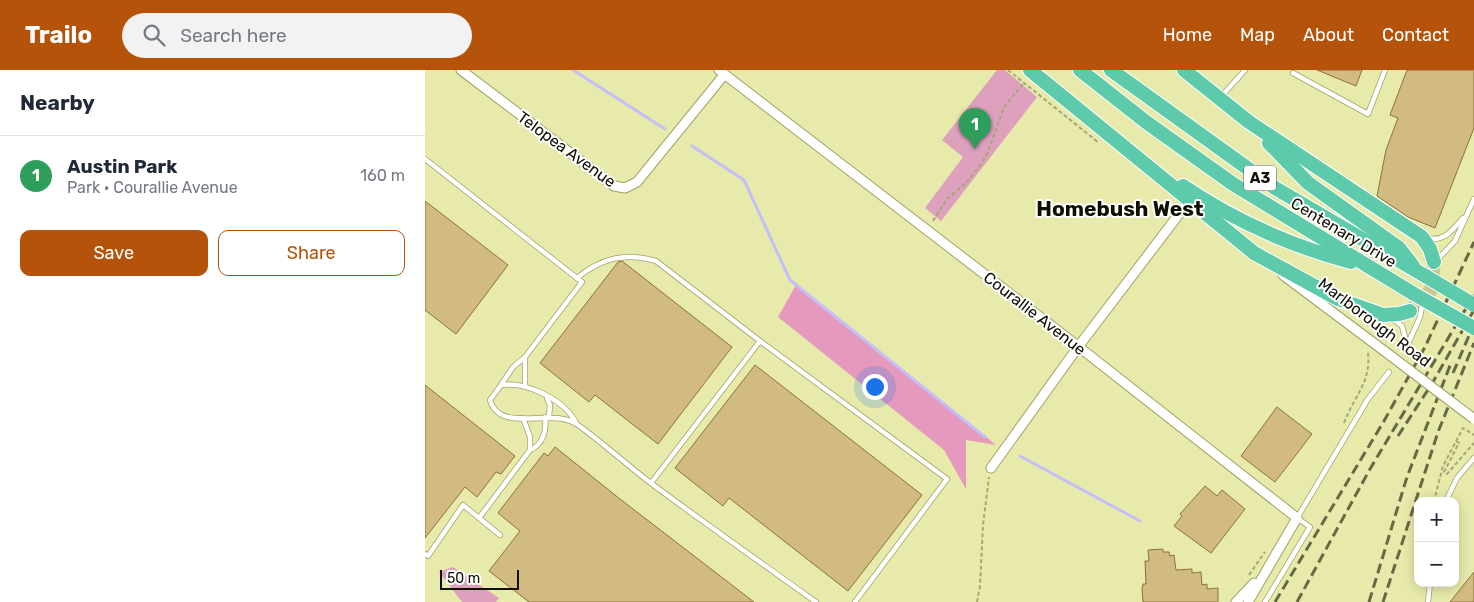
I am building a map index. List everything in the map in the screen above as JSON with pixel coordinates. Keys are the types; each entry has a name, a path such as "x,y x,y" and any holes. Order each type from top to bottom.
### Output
{"highway":[{"name":"Centenary Drive","path":"1080,70 1145,122 1233,184 1474,328"},
{"name":"Centenary Drive","path":"1111,70 1275,188 1474,305"},
{"path":"1184,70 1249,122 1422,237 1430,249 1434,262"},
{"path":"1032,71 1255,253 1338,299 1383,315 1410,311"},
{"path":"1249,122 1308,183 1399,248 1422,274"},
{"path":"1113,137 1207,202 1270,236 1321,254 1369,267"}],"street":[{"name":"Telopea Avenue","path":"461,70 614,186 625,188 637,182 721,72"},
{"name":"Courallie Avenue","path":"721,72 1297,518"},
{"path":"991,468 1078,347 1189,201"},
{"name":"Marlborough Road","path":"1255,253 1474,419"},
{"path":"1248,602 1297,518"},
{"path":"1236,602 1262,576"}],"lane":[{"path":"1219,99 1245,70"},
{"path":"1293,73 1368,114 1385,70"},
{"path":"425,160 582,282 525,358 513,367 489,400 498,414 508,418 547,416 575,423 651,483 815,602"},
{"path":"1434,262 1455,241 1474,199"},
{"path":"1422,237 1435,240 1447,236 1467,214"},
{"path":"577,278 593,265 625,256 639,256 656,261 760,341 947,479 855,602"},
{"path":"1383,315 1395,320 1402,326 1407,346 1420,317 1423,300"},
{"path":"651,483 760,341"},
{"path":"525,358 525,386"},
{"path":"1265,602 1310,527 1297,518 1368,399 1389,372"},
{"path":"501,385 525,386 537,390 571,414 575,423"},
{"path":"479,518 530,450 537,447 542,441 550,405 546,397"},
{"path":"523,418 530,437 530,450"},
{"path":"1447,497 1457,478 1474,458"},
{"path":"425,554 427,556 463,505 500,535"},
{"path":"1428,602 1430,587"}],"path":[{"path":"1007,70 1099,144"},
{"path":"927,230 947,199 966,183 981,164 988,152 1003,107 1032,71"},
{"path":"1340,430 1350,405 1367,381 1370,365 1369,349"},
{"path":"1435,497 1439,479 1463,428 1474,435"},
{"path":"1456,441 1459,443 1443,472 1447,474 1474,443"},
{"path":"977,602 983,525 991,468"},
{"path":"1246,579 1269,546"}],"shaded area":[{"path":"997,70 1005,70 1037,97 941,221 925,208 963,157 942,140"},
{"path":"796,285 996,445 966,440 966,489 944,450 778,317"},
{"path":"453,567 499,598 496,602 462,602 439,572"}],"building":[{"path":"1317,70 1362,70 1356,86"},
{"path":"1407,70 1474,70 1474,128 1435,228 1408,217 1377,196 1386,150 1398,118 1390,115"},
{"path":"425,201 508,265 456,334 425,310"},
{"path":"622,261 732,347 658,444 595,395 589,402 540,363 618,262"},
{"path":"755,365 922,495 848,591 729,498 723,506 675,468"},
{"path":"425,385 515,456 501,474 496,472 477,497 465,487 425,538"},
{"path":"1277,407 1312,434 1275,482 1241,456"},
{"path":"555,447 754,602 529,602 489,571 520,531 498,513 544,453 548,456"},
{"path":"1205,486 1217,496 1222,490 1245,509 1211,553 1174,526 1182,516 1180,514"},
{"path":"1163,549 1163,552 1169,552 1170,556 1174,555 1176,570 1192,569 1192,573 1201,572 1202,585 1207,584 1207,589 1218,588 1218,602 1143,602 1142,589 1143,584 1146,584 1145,561 1149,561 1148,550"},
{"path":"1474,572 1474,602 1450,602"}],"waterway":[{"path":"573,70 665,129"},
{"path":"692,146 744,180 790,280 985,437"},
{"path":"1020,456 1140,521"}],"tunnel":[{"path":"1410,311 1431,290 1434,262"}],"railway":[{"path":"1275,602 1384,421 1425,347 1474,242"},
{"path":"1297,602 1370,469 1474,295"},
{"path":"1398,436 1433,382 1474,310"},
{"path":"1453,373 1474,324"},
{"path":"1383,602 1438,432 1474,343"},
{"path":"1369,602 1407,477 1451,363"}],"place":[{"name":"Austin Park","path":"975,149"}],"district":[{"name":"Homebush West","path":"1120,209"}]}
